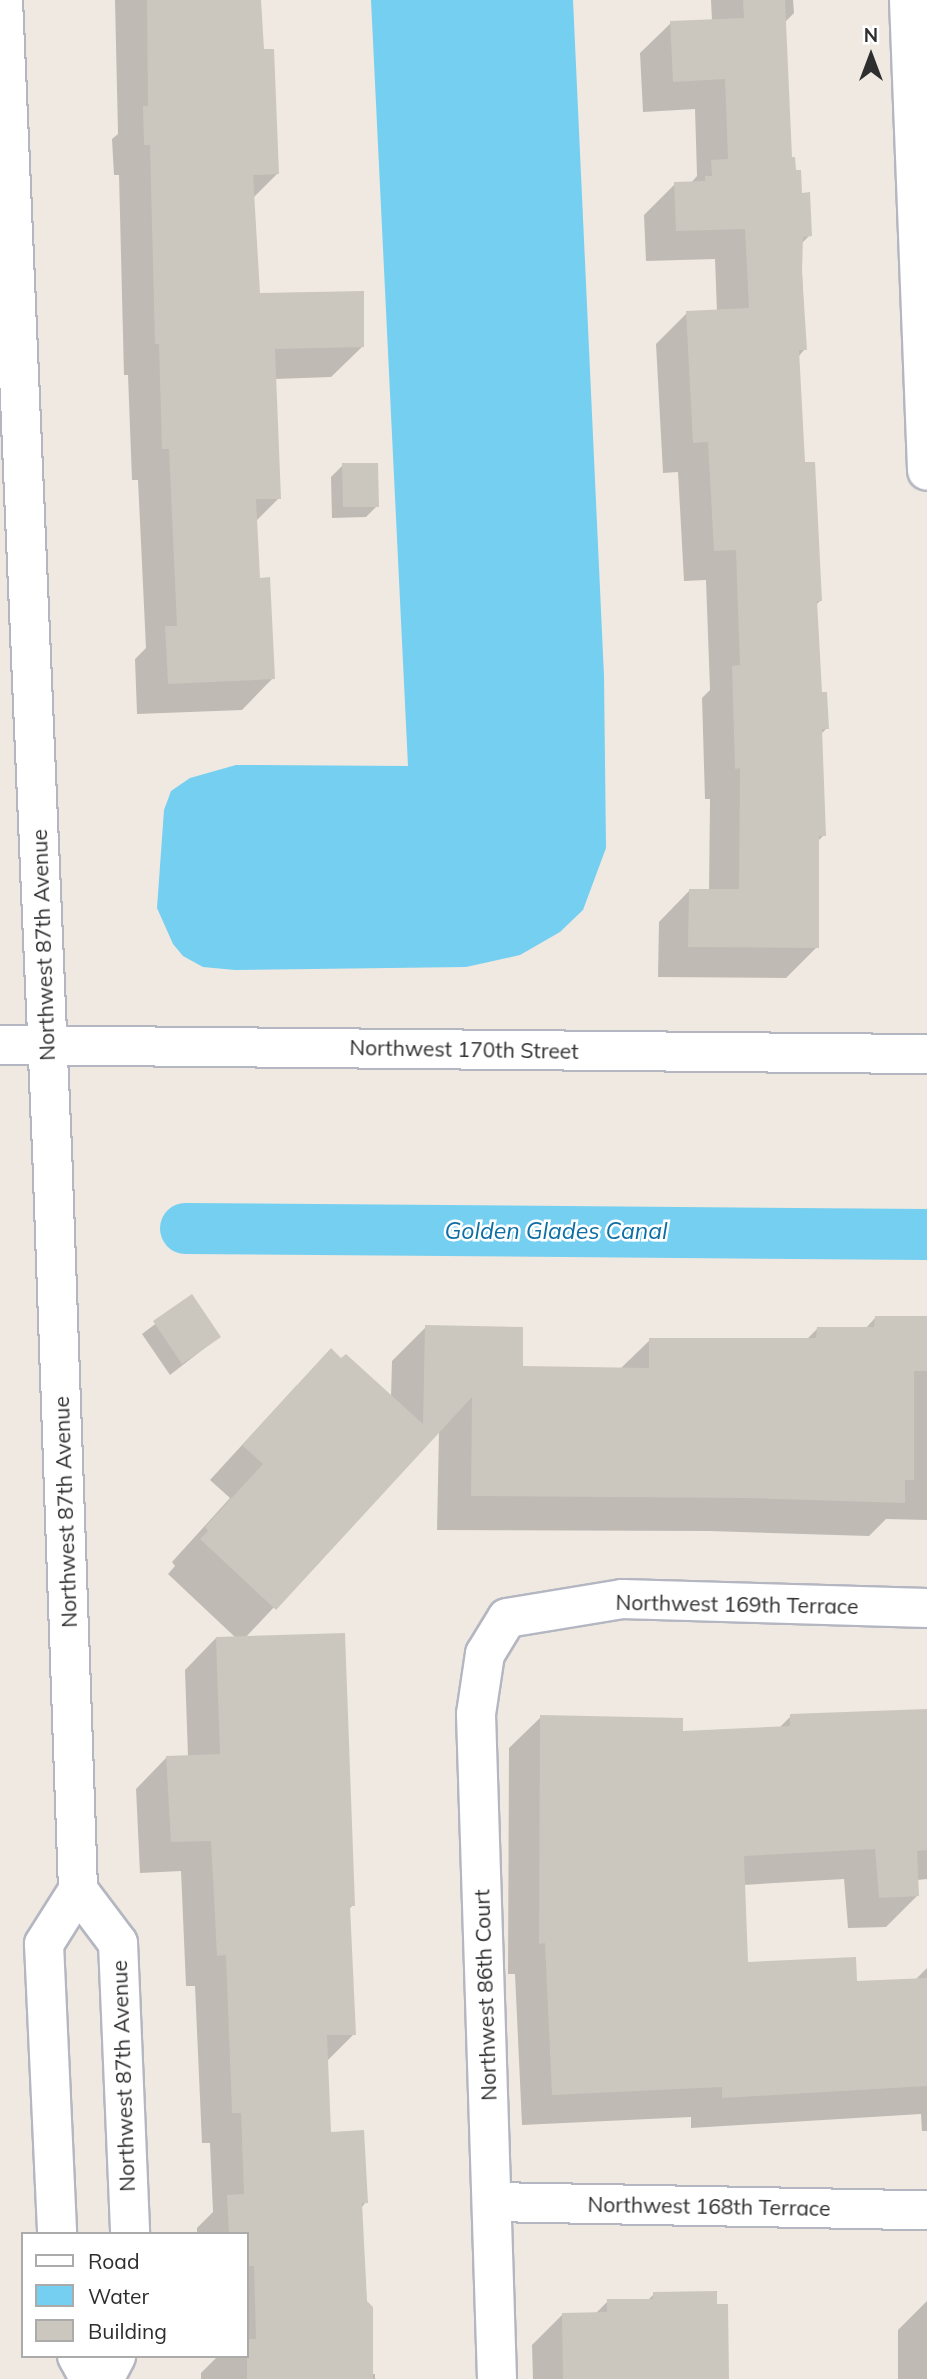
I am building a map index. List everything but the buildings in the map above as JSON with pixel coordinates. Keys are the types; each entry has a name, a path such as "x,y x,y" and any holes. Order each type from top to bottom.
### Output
{"street":[{"name":"Northwest 87th Avenue","path":"3,0 3,82 47,1045 78,1890 118,1943 130,2232"},
{"path":"909,0 927,471"},
{"name":"Northwest 170th Street","path":"0,1045 927,1054"},
{"name":"Northwest 169th Terrace","path":"507,1618 622,1599 927,1608"},
{"name":"Northwest 86th Court","path":"497,2379 476,1714 485,1654 507,1618"},
{"path":"57,2232 44,1944 78,1890"},
{"name":"Northwest 168th Terrace","path":"492,2202 927,2210"},
{"path":"79,2358 90,2379"},
{"path":"104,2379 115,2358"}],"water":[{"path":"371,0 573,0 604,676 606,848 583,910 560,932 520,955 466,967 235,970 203,967 183,956 173,944 157,908 164,810 171,791 190,778 236,765 408,766"}],"waterway":[{"name":"Golden Glades Canal","path":"185,1228 927,1234"}]}
